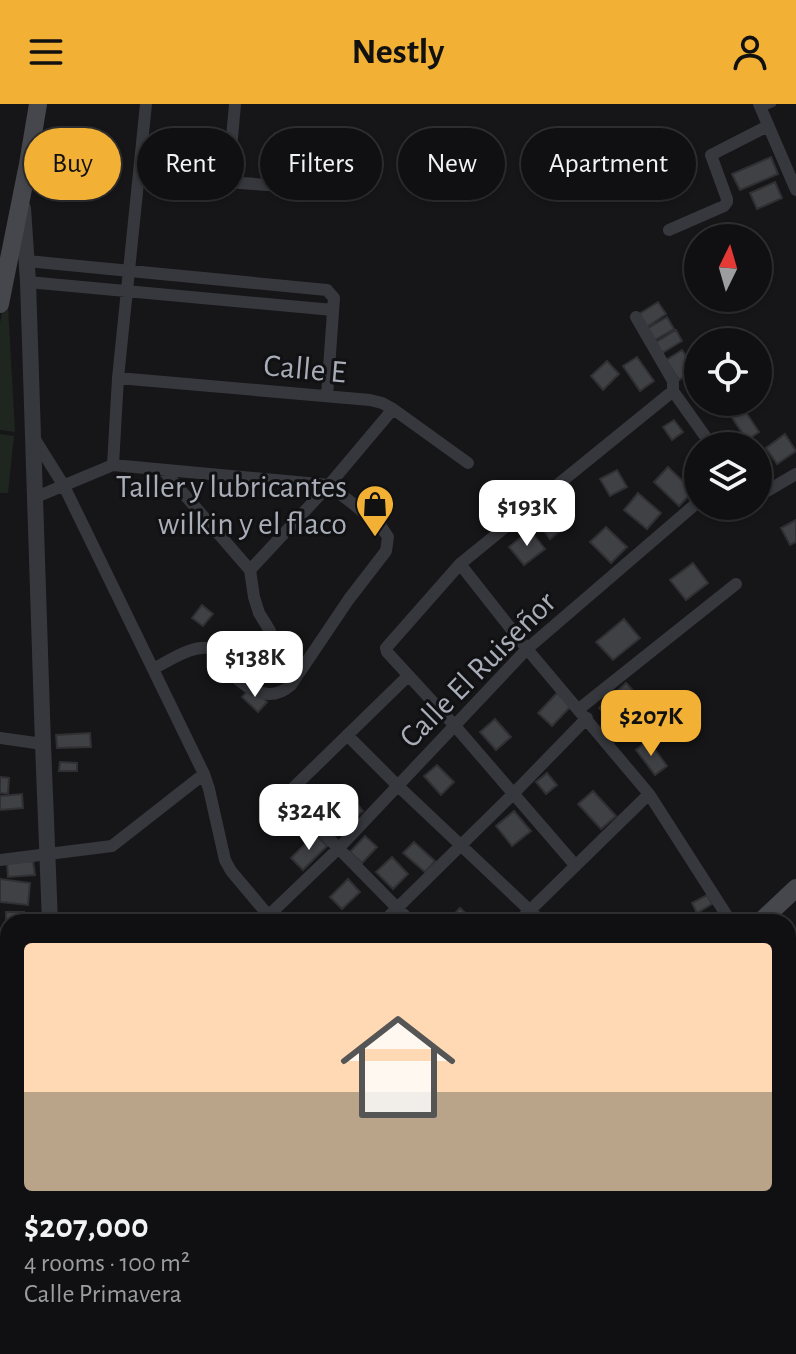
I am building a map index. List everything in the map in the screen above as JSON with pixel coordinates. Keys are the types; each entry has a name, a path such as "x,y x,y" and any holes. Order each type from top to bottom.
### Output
{"main road":[{"path":"0,304 38,104"},
{"path":"768,914 796,888"}],"street":[{"path":"144,128 146,104"},
{"path":"233,128 235,104"},
{"path":"764,106 768,126 796,190"},
{"path":"669,230 724,206 727,199 711,155 768,126"},
{"path":"113,465 118,378 137,194"},
{"path":"22,197 28,282 50,914"},
{"path":"27,261 324,288 334,298 327,396"},
{"path":"28,282 333,310"},
{"path":"636,317 673,381 673,391 702,432"},
{"name":"Calle E","path":"118,378 370,400 393,409 468,463"},
{"path":"575,865 386,648 460,564 673,391"},
{"path":"250,570 329,485 393,409"},
{"path":"34,438 64,486 204,774 225,860 267,914"},
{"path":"36,497 113,465 329,485 380,525 388,537 386,551 283,692 261,694 250,689 215,650 204,646 153,669"},
{"path":"163,470 250,570 259,613 270,631"},
{"path":"772,488 795,477"},
{"name":"Calle El Ruiseñor","path":"276,914 527,649 684,514"},
{"path":"460,564 649,794 726,914"},
{"path":"391,914 513,794 583,713 736,584"},
{"path":"403,914 291,800 290,795 292,789 408,676"},
{"path":"347,735 534,914"},
{"path":"0,738 43,744"},
{"path":"0,860 112,846 204,774"},
{"path":"526,914 649,794"}],"shaded area":[{"path":"7,289 15,432 0,430 0,323"},
{"path":"0,434 14,436 8,493 0,493"}],"building":[{"path":"771,157 778,174 740,190 732,174"},
{"path":"775,182 782,198 757,209 750,193"},
{"path":"658,302 666,314 647,327 639,314"},
{"path":"667,317 674,329 655,340 648,328"},
{"path":"676,330 682,341 662,353 656,342"},
{"path":"682,350 684,377 679,380 666,360"},
{"path":"637,357 654,381 640,391 623,366"},
{"path":"607,361 619,374 603,390 591,376"},
{"path":"731,416 748,416 759,432 742,432"},
{"path":"674,420 683,432 672,440 663,427"},
{"path":"785,434 796,451 777,464 772,457 772,444"},
{"path":"668,467 684,482 684,501 679,506 654,482"},
{"path":"617,470 627,487 610,496 600,479"},
{"path":"638,493 661,513 647,529 624,510"},
{"path":"554,510 566,526 550,539 538,523"},
{"path":"796,520 796,542 790,545 781,528"},
{"path":"606,527 627,547 611,563 590,542"},
{"path":"530,530 545,549 524,565 509,547"},
{"path":"693,563 708,583 686,600 670,580"},
{"path":"202,605 213,614 203,626 192,618"},
{"path":"624,619 640,638 613,660 596,642"},
{"path":"626,683 644,702 617,727 599,708"},
{"path":"252,687 267,702 258,712 242,697"},
{"path":"557,693 571,706 552,726 538,713"},
{"path":"495,719 511,737 496,750 480,732"},
{"path":"90,733 91,747 57,748 56,735"},
{"path":"648,740 667,766 655,775 636,750"},
{"path":"60,762 77,763 77,771 59,771"},
{"path":"437,765 454,782 441,795 424,776"},
{"path":"547,773 557,785 546,794 536,782"},
{"path":"0,777 9,778 8,794 0,793"},
{"path":"593,791 616,816 601,829 578,804"},
{"path":"349,793 363,811 348,823 334,805"},
{"path":"22,794 23,808 0,810 0,796"},
{"path":"514,811 531,831 512,846 496,826"},
{"path":"315,834 327,846 303,870 291,858"},
{"path":"365,836 377,847 362,863 350,852"},
{"path":"414,842 435,861 425,872 403,853"},
{"path":"392,857 408,874 393,889 376,872"},
{"path":"33,861 35,875 8,877 7,863"},
{"path":"0,879 30,883 28,905 0,902"},
{"path":"348,879 360,892 342,909 330,897"},
{"path":"707,895 712,904 697,913 692,903"}],"place":[{"name":"Taller y lubricantes wilkin y el flaco","path":"375,538"}]}
